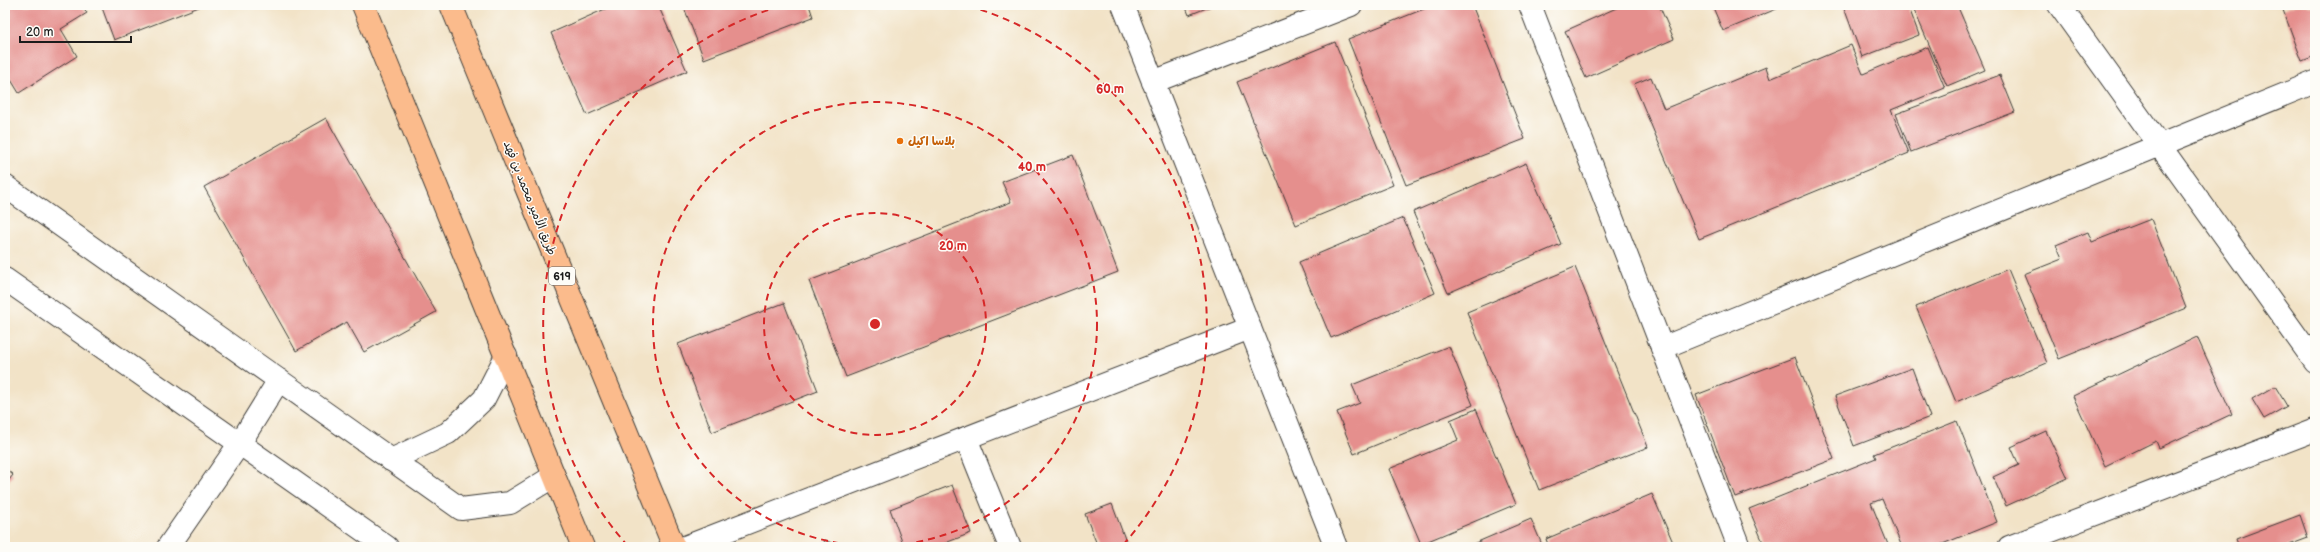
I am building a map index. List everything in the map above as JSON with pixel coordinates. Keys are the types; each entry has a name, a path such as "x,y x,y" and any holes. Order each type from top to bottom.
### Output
{"highway":[{"path":"363,5 583,547"},
{"name":"طريق الأمير محمد بن فهد","path":"451,5 674,547"}],"street":[{"path":"1123,5 1336,547"},
{"path":"1153,82 1351,5"},
{"path":"1530,5 1739,547"},
{"path":"2059,5 2315,362"},
{"path":"1662,348 2315,82"},
{"path":"5,186 461,509 510,503 554,476"},
{"path":"5,279 387,547"},
{"path":"685,547 1250,328"},
{"path":"391,460 448,433 484,399 506,356"},
{"path":"168,547 240,443 278,380"},
{"path":"2009,547 2315,430"},
{"path":"966,438 1010,547"}],"building":[{"path":"5,5 82,5 87,13 61,29 77,56 19,93 5,70"},
{"path":"101,5 204,5 114,40"},
{"path":"614,5 658,5 687,71 587,115 551,33"},
{"path":"683,5 809,5 813,17 704,59"},
{"path":"1185,5 1214,5 1189,15"},
{"path":"1434,5 1472,5 1525,139 1406,185 1348,39"},
{"path":"1623,5 1659,5 1674,39 1586,78 1565,31"},
{"path":"1712,5 1786,5 1723,31"},
{"path":"1843,5 1908,5 1919,35 1862,57"},
{"path":"1912,5 1957,5 1985,70 1947,86"},
{"path":"2296,5 2315,5 2315,56 2302,61 2283,10"},
{"path":"1335,42 1393,185 1296,225 1237,82"},
{"path":"1851,45 1863,74 1928,47 1945,88 1891,110 1909,153 1699,239 1634,84 1651,77 1664,109 1766,67 1770,79"},
{"path":"2000,75 2015,112 1911,152 1896,114"},
{"path":"326,118 436,312 364,352 347,322 296,351 204,187"},
{"path":"1073,155 1118,272 846,377 809,281 1011,202 1002,182"},
{"path":"1526,163 1561,244 1448,293 1413,212"},
{"path":"1403,218 1435,293 1331,338 1299,262"},
{"path":"2151,219 2186,308 2059,359 2024,274 2062,259 2056,245 2088,232 2092,242"},
{"path":"1575,267 1648,447 1539,490 1467,312"},
{"path":"2008,269 2047,363 1956,402 1916,307"},
{"path":"784,303 818,391 712,432 678,344"},
{"path":"2197,337 2232,414 2159,448 2156,441 2105,466 2073,396"},
{"path":"1449,346 1473,405 1354,454 1337,412 1360,403 1352,385"},
{"path":"1795,357 1834,459 1735,497 1696,395"},
{"path":"1912,368 1930,417 1854,446 1835,396"},
{"path":"2275,386 2287,406 2264,419 2252,399"},
{"path":"1476,409 1516,504 1421,544 1389,469 1458,440 1450,420"},
{"path":"1957,421 1997,522 1935,547 1902,547 1882,499 1871,503 1889,547 1765,547 1749,509 1876,458 1874,454"},
{"path":"2046,431 2068,478 2006,506 1993,477 2019,465 2011,447"},
{"path":"5,468 13,475 5,485"},
{"path":"952,485 971,533 935,547 904,547 890,509"},
{"path":"1652,494 1675,547 1549,547 1546,539"},
{"path":"1112,504 1128,547 1098,547 1085,514"},
{"path":"2300,515 2308,538 2284,547 2239,547 2236,539"},
{"path":"1531,519 1543,547 1466,547"},
{"path":"825,540 840,547 822,547"}],"place":[{"name":"بلاسا اكيل","path":"900,141"}]}
